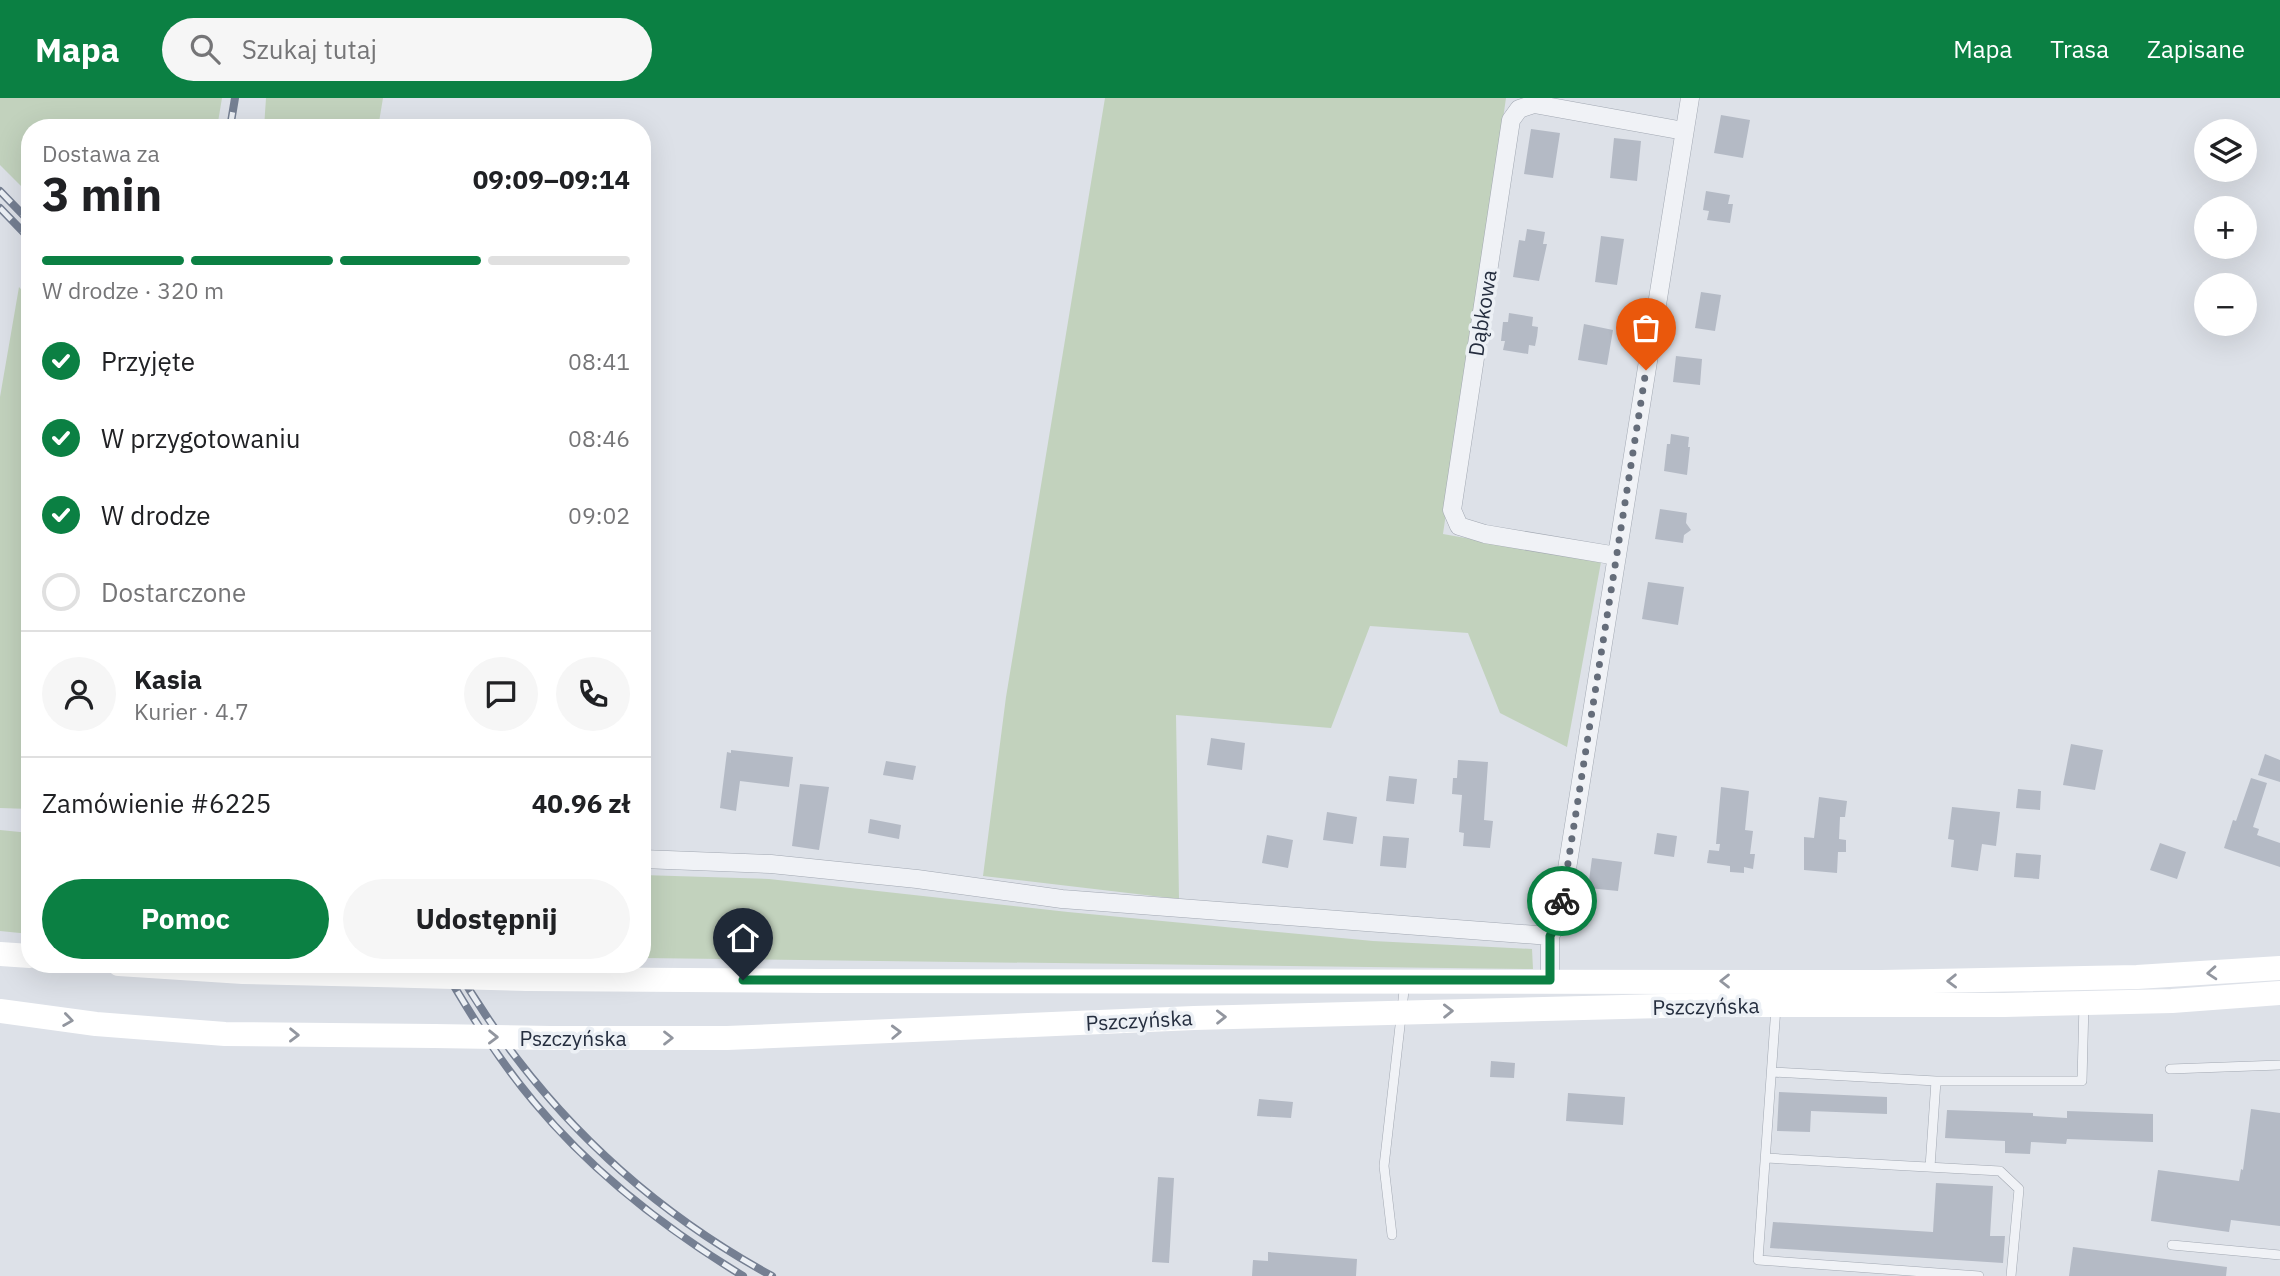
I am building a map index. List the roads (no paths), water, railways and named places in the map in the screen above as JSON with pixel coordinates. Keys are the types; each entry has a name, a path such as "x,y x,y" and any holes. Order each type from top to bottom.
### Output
{"main road":[{"path":"0,954 21,955"},
{"name":"Pszczyńska","path":"288,973 528,979 1895,982 2137,977 2280,968"},
{"name":"Pszczyńska","path":"0,1011 96,1024 225,1034 727,1038 1194,1018 1776,1005 2172,1001 2280,993"}],"street":[{"path":"1550,980 1550,936 1559,919 1689,98"},
{"name":"Dąbkowa","path":"1617,556 1485,534 1459,526 1452,510 1511,120 1519,109 1534,104 1684,131"},
{"path":"651,859 771,864 917,878 1062,900 1550,936"}],"lane":[{"path":"1392,1235 1384,1166 1405,980"},
{"path":"1772,1072 1936,1081 2082,1081 2084,1003"},
{"path":"1776,1005 1758,1260 1979,1276"},
{"path":"2170,1069 2280,1065"},
{"path":"1930,1167 1936,1081"},
{"path":"1766,1158 2000,1171 2019,1189 2011,1276"},
{"path":"2172,1245 2280,1255"}],"railway":[{"path":"232,119 235,98"},
{"path":"0,191 21,213"},
{"path":"0,208 21,230"},
{"path":"446,973 496,1052 556,1128 631,1198 686,1239 743,1276"},
{"path":"460,973 517,1059 591,1142 632,1180 676,1215 722,1247 772,1276"}]}
